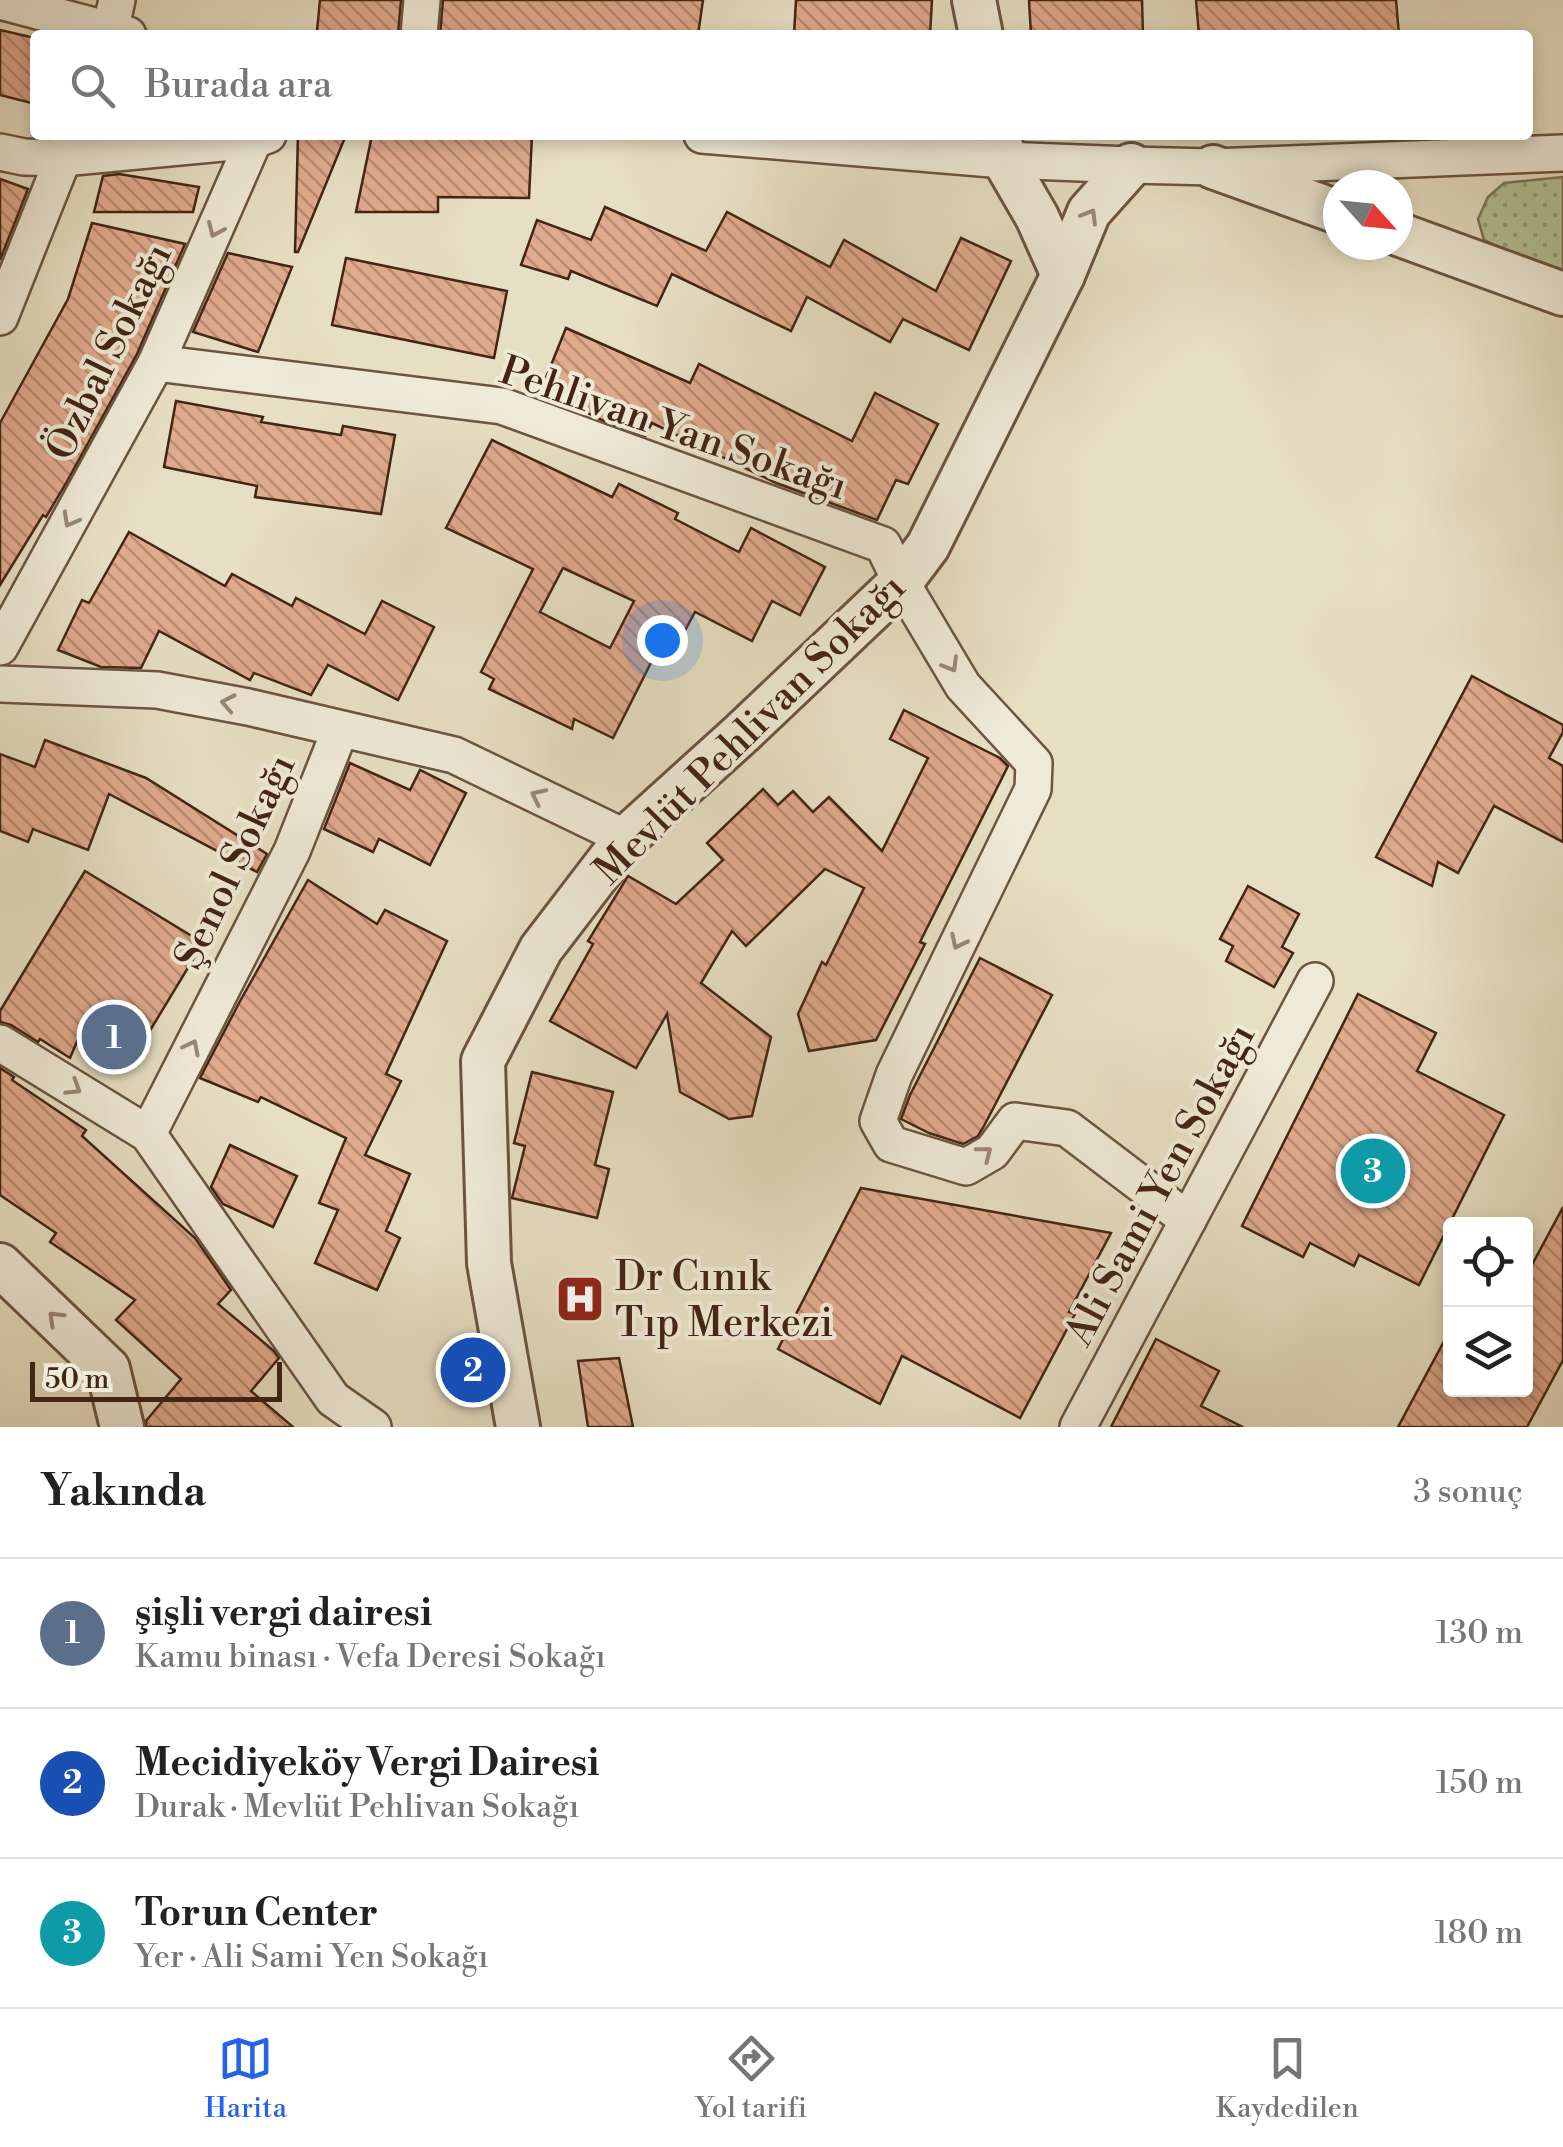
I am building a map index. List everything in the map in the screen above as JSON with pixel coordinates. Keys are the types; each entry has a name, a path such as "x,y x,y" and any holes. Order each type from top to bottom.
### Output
{"street":[{"path":"419,30 422,0"},
{"path":"974,0 980,30"},
{"path":"0,2 116,25"},
{"path":"0,152 24,157 68,147 218,140"},
{"name":"Özbal Sokağı","path":"0,647 156,362 260,140"},
{"path":"817,140 1002,148 1131,165 1212,166 1563,153"},
{"path":"0,317 68,147"},
{"path":"1002,148 1064,275"},
{"name":"Mevlüt Pehlivan Sokağı","path":"518,1427 488,1262 483,1061 540,949 626,838 901,582 928,546 1064,275 1089,212 1131,165"},
{"path":"1212,166 1323,207"},
{"path":"1413,239 1563,294"},
{"name":"Pehlivan Yan Sokağı","path":"156,362 502,406 882,545 963,686 1034,763 1033,789 894,1076 878,1122 891,1144 966,1166 992,1152 1016,1121 1067,1128 1188,1220"},
{"path":"0,684 157,690 454,755 626,838"},
{"name":"Şenol Sokağı","path":"148,1134 292,850 340,730"},
{"name":"Ali Sami Yen Sokağı","path":"1078,1427 1315,982"},
{"path":"0,1043 148,1134 334,1400 373,1427"},
{"path":"0,1265 108,1369 122,1427"}],"green space":[{"path":"1563,177 1563,277 1484,240 1478,219 1488,197 1504,183"}],"building":[{"path":"320,0 401,0 398,30 317,30"},
{"path":"443,0 703,0 699,30 440,30"},
{"path":"796,0 932,0 930,30 794,30"},
{"path":"1029,0 1142,0 1143,30 1031,30"},
{"path":"1196,0 1396,0 1399,30 1199,30"},
{"path":"0,30 30,37 30,103 0,95"},
{"path":"298,140 344,140 298,252"},
{"path":"371,140 532,140 529,198 438,197 438,212 356,212"},
{"path":"119,174 199,187 193,212 94,212 103,176"},
{"path":"0,179 28,189 0,260"},
{"path":"605,207 706,251 727,212 830,267 844,240 936,291 961,238 1011,261 969,350 903,319 890,342 807,297 791,331 672,274 657,306 571,271 568,279 521,265 537,220 591,240"},
{"path":"92,223 185,244 137,354 65,485 0,585 0,423 68,299"},
{"path":"228,253 292,267 258,352 193,332"},
{"path":"346,258 507,291 494,358 332,325"},
{"path":"566,328 690,383 699,364 852,441 875,393 938,424 908,484 896,480 877,520 776,483 652,423 645,436 541,390"},
{"path":"176,401 263,417 261,422 341,435 343,426 395,435 381,514 255,497 257,486 164,467"},
{"path":"492,440 612,497 619,484 678,513 675,519 739,552 751,528 825,567 800,615 772,601 752,641 695,612 682,636 668,629 613,738 574,719 572,729 489,689 494,679 481,672 533,569 446,528","holes":["563,568 634,601 610,648 540,612"]},
{"path":"129,532 225,586 232,574 292,606 296,598 365,634 382,601 434,627 398,700 328,665 311,695 254,673 250,680 159,631 141,668 101,667 58,650 82,600 89,603"},
{"path":"1472,676 1563,725 1549,758 1563,766 1563,842 1494,806 1458,873 1438,862 1432,886 1376,857"},
{"path":"904,710 1000,758 1008,766 876,1040 809,1051 798,1014 864,888 825,869 746,946 732,931 701,983 771,1037 752,1116 729,1119 680,1092 667,1014 636,1068 550,1021 593,944 588,941 628,876 676,904 723,860 707,843 763,789 778,805 793,791 813,812 829,797 882,851 928,758 890,739"},
{"path":"45,740 146,778 267,854 257,872 109,794 88,850 33,829 28,842 0,831 0,754 35,767"},
{"path":"350,763 410,790 420,770 466,793 430,865 379,839 373,852 324,829"},
{"path":"85,871 203,943 137,1052 82,1030 70,1058 40,1039 38,1042 0,1022 0,1011"},
{"path":"308,880 377,924 385,910 447,941 386,1074 401,1081 365,1155 410,1174 386,1231 400,1238 377,1290 315,1263 338,1210 319,1203 346,1138 261,1097 258,1102 200,1078"},
{"path":"1248,886 1299,914 1282,947 1293,953 1274,987 1226,961 1233,946 1220,939"},
{"path":"980,958 1052,995 984,1126 978,1136 963,1144 901,1119"},
{"path":"1358,994 1436,1033 1417,1071 1504,1115 1453,1217 1443,1217 1443,1237 1419,1285 1359,1255 1354,1266 1310,1243 1303,1257 1242,1226"},
{"path":"0,1068 86,1130 82,1136 195,1238 231,1290 218,1304 279,1358 251,1391 293,1427 146,1427 146,1421 181,1379 116,1320 135,1300 50,1242 56,1233 0,1195"},
{"path":"532,1072 613,1092 595,1165 609,1169 597,1218 512,1198 525,1146 514,1143"},
{"path":"230,1145 297,1176 273,1227 223,1204 211,1187"},
{"path":"861,1188 1111,1233 1069,1312 1075,1314 1020,1418 902,1356 880,1404 778,1349"},
{"path":"1563,1207 1563,1360 1527,1427 1398,1427 1443,1343 1443,1397 1533,1397 1533,1263"},
{"path":"1156,1339 1219,1371 1201,1406 1243,1427 1111,1427"},
{"path":"619,1358 633,1427 588,1427 578,1361"}],"place":[{"name":"şişli vergi dairesi","path":"114,1037"},
{"name":"Torun Center","path":"1373,1171"},
{"name":"Dr Cınık Tıp Merkezi","path":"580,1299"},
{"name":"Mecidiyeköy Vergi Dairesi","path":"473,1370"}]}
